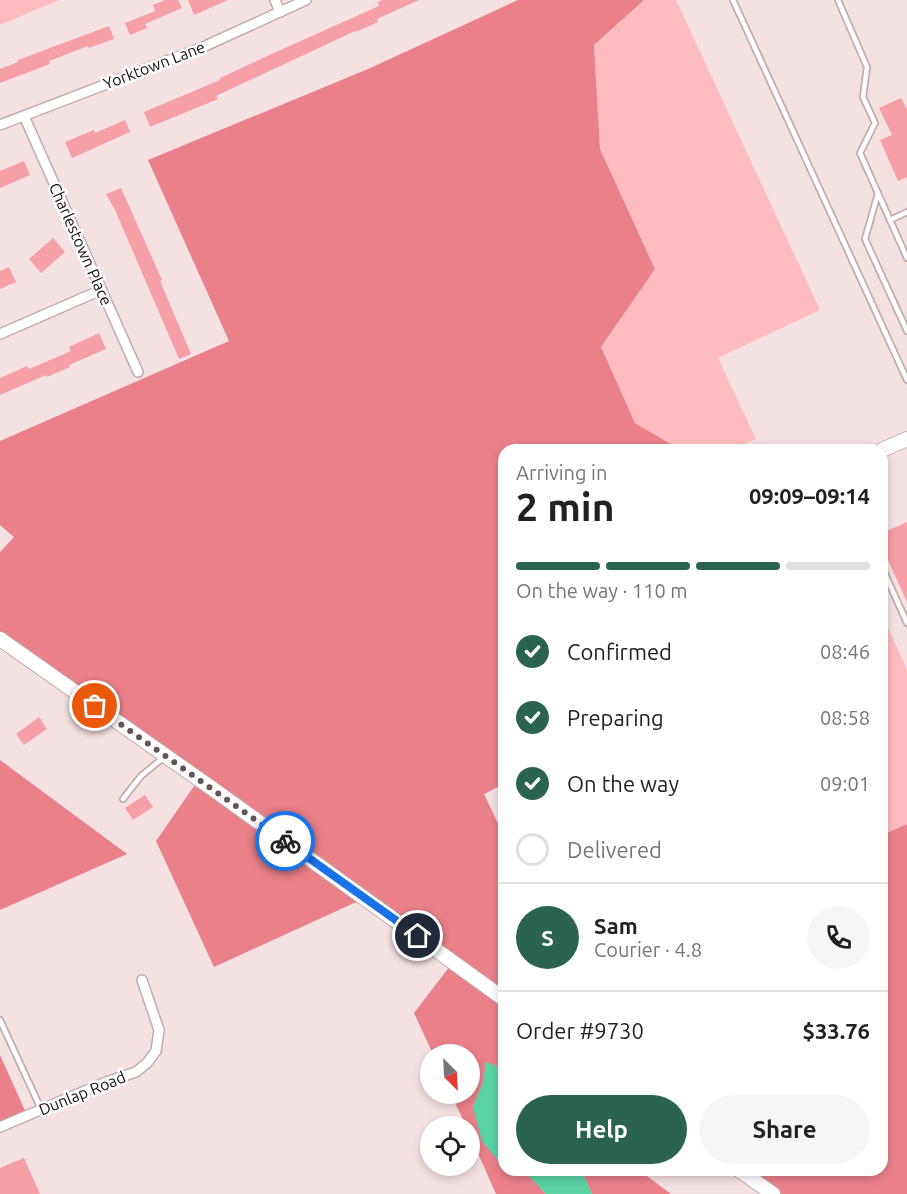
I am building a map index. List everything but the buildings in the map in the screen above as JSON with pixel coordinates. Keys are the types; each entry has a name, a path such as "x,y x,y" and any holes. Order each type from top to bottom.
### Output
{"street":[{"path":"275,0 280,12"},
{"name":"Yorktown Lane","path":"0,125 203,47 306,0"},
{"name":"Charlestown Place","path":"24,116 138,372"},
{"path":"0,334 101,290"},
{"path":"888,447 907,439"},
{"path":"0,639 498,995"},
{"name":"Dunlap Road","path":"0,1127 136,1072 147,1063 156,1051 159,1030 142,980"},
{"path":"747,1176 772,1194"}],"lane":[{"path":"733,0 907,380"},
{"path":"838,0 867,67 863,97 875,123 860,153 907,258"},
{"path":"878,193 865,239 907,331"},
{"path":"890,220 907,212"},
{"path":"888,580 907,623"},
{"path":"123,798 141,776 165,756"},
{"path":"0,1020 41,1109"}],"shaded area":[{"path":"0,0 59,0 0,25"},
{"path":"518,0 644,0 594,45 600,149 655,269 601,347 635,423 671,444 498,444 498,787 484,794 498,823 498,1067 486,1063 480,1090 480,1044 428,1044 414,1013 453,962 365,898 214,967 156,841 199,779 0,639 0,552 14,537 0,525 0,441 229,341 148,160 368,69"},
{"path":"644,0 676,0 820,310 718,358 756,439 745,444 671,444 635,423 601,347 655,269 600,149 594,45"},
{"path":"888,627 907,670 907,824 888,832"},
{"path":"0,760 127,854 0,910"},
{"path":"907,824 907,1194 773,1194 748,1176 888,1176 888,832"},
{"path":"0,1055 27,1115 0,1127"},
{"path":"486,1062 498,1067 498,1159 482,1141 480,1116 475,1116 473,1107 474,1104 480,1104 480,1090"},
{"path":"456,1104 474,1104 473,1107 477,1116 461,1116"},
{"path":"480,1123 498,1159 498,1176 530,1176 546,1194 496,1194 480,1158"},
{"path":"529,1176 584,1176 592,1194 546,1194"},
{"path":"584,1176 647,1176 671,1194 592,1194"}],"way so far":[{"path":"95,706 285,841"}],"route":[{"path":"285,841 418,936"}]}
